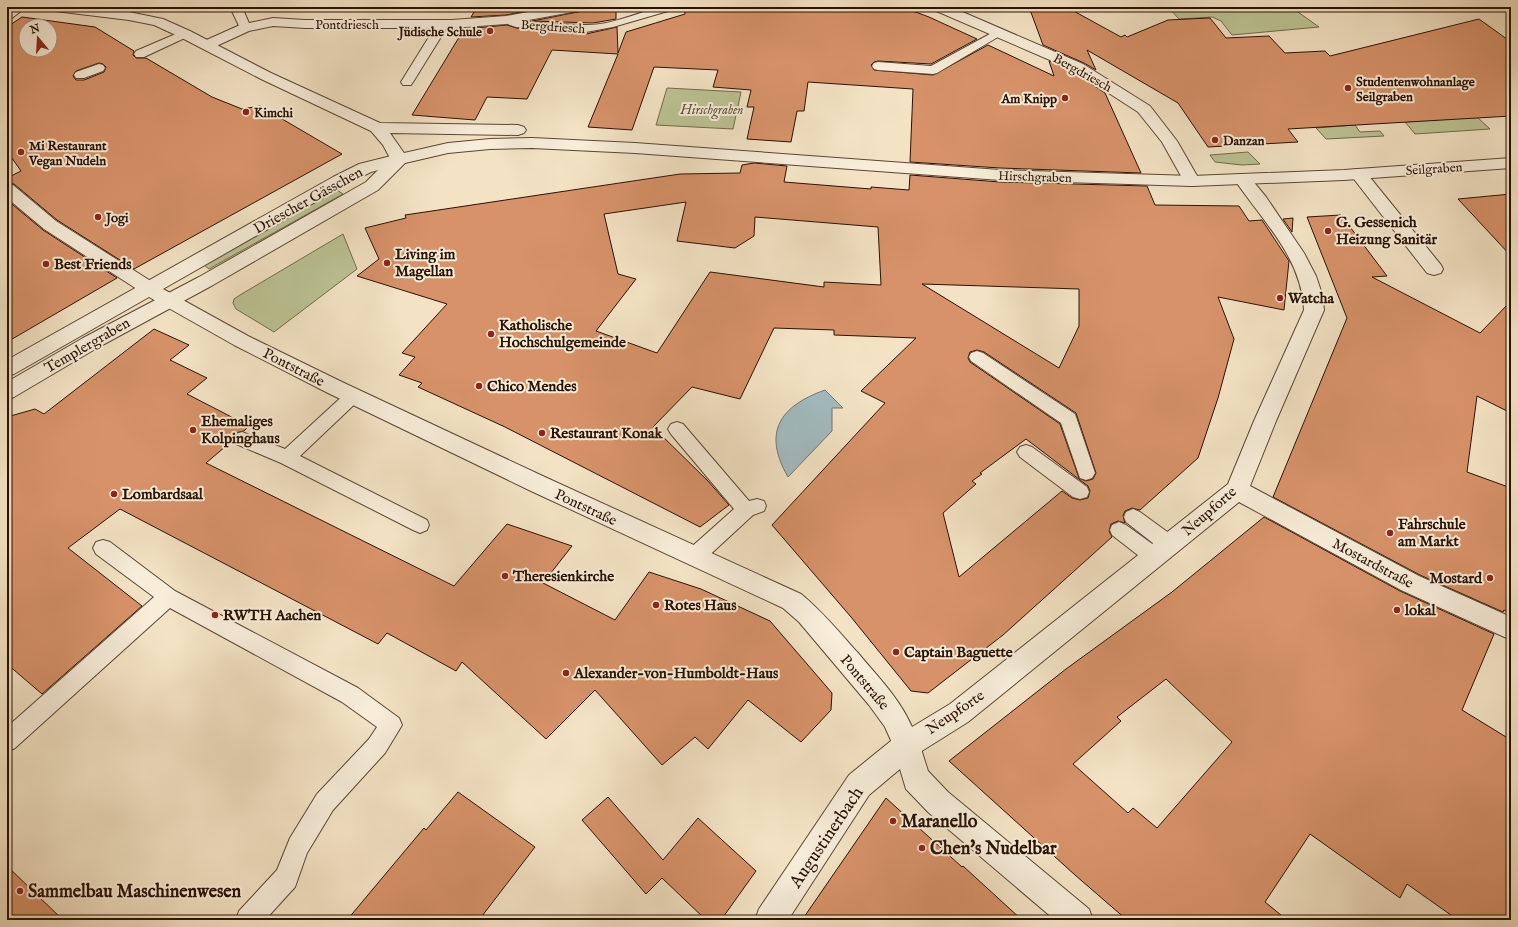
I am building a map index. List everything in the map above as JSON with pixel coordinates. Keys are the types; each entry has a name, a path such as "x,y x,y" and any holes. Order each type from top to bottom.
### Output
{"street":[{"path":"7,15 19,7"},
{"path":"55,7 129,16 158,22 185,34 266,76 377,128 390,143 399,159"},
{"name":"Bergdriesch","path":"443,24 506,20 578,7"},
{"name":"Bergdriesch","path":"939,7 1078,67 1144,109 1169,141 1192,181"},
{"name":"Pontdriesch","path":"207,45 245,28 273,22 326,24 443,24"},
{"path":"377,128 518,130 532,143"},
{"name":"Hirschgraben","path":"399,159 448,148 490,144 532,143 643,148 1000,175 1192,181 1242,179"},
{"name":"Driescher Gässchen","path":"150,289 365,168 399,159"},
{"name":"Driescher Gässchen","path":"169,301 372,186 399,159"},
{"name":"Seilgraben","path":"1242,179 1358,174 1511,163"},
{"path":"1358,174 1434,269"},
{"name":"Neupforte","path":"907,744 959,713 1237,490 1265,421 1314,310 1313,294 1308,276 1298,257 1260,201 1242,179"},
{"name":"Pontstraße","path":"7,189 50,225 169,301 213,326 353,396 531,481 792,601 808,614 895,718 907,744 916,779 938,802 1078,920"},
{"name":"Templergraben","path":"7,369 150,289"},
{"name":"Templergraben","path":"7,392 115,329 169,301"},
{"name":"Mostardstraße","path":"1237,490 1410,583 1511,629"},
{"name":"Augustinerbach","path":"770,920 859,785 907,744"}],"lane":[{"path":"236,7 245,28"},
{"name":"Bergdriesch","path":"506,20 516,24 530,26 586,29 609,25 671,7"},
{"path":"407,82 443,24"},
{"path":"878,66 933,70 999,32"},
{"path":"140,54 185,34"},
{"path":"80,75 99,68"},
{"path":"977,357 1069,419 1086,473"},
{"path":"287,458 353,396"},
{"path":"677,429 751,508 695,556"},
{"path":"242,439 287,458 420,526"},
{"path":"1026,452 1080,492"},
{"path":"1133,517 1162,551"},
{"path":"1119,530 1162,551"},
{"path":"102,548 168,597 350,695 391,726 377,746 325,802 298,846 286,878 248,920"},
{"path":"7,741 168,597"}],"green space":[{"path":"1168,7 1291,7 1319,27 1232,35 1221,21 1212,17 1179,19"},
{"name":"Hirschgraben","path":"667,88 741,92 733,129 656,125"},
{"path":"1477,117 1490,129 1415,134 1405,122"},
{"path":"1355,125 1360,132 1380,131 1384,136 1326,139 1316,128"},
{"path":"1248,152 1260,164 1242,165 1215,162 1210,155"},
{"path":"337,190 343,194 209,269 204,265"},
{"path":"343,234 357,269 274,332 236,309 233,303 234,299"}],"water":[{"path":"825,390 843,408 832,408 832,431 788,477 780,461 776,447 776,434 780,423 787,413 797,404 809,396"}],"building":[{"path":"477,7 547,7 506,15 471,17"},
{"path":"586,7 616,7 616,19 593,23 532,21 583,11"},
{"path":"685,7 902,7 929,17 977,39 931,64 878,61 871,65 874,70 933,75 988,45 1054,76 1049,61 1072,71 1105,93 1141,173 1000,168 910,162 913,89 808,82 804,111 797,111 791,142 747,139 754,107 747,107 751,90 713,87 718,70 654,67 632,130 588,127 618,54 552,50 527,99 487,97 475,120 412,115 464,29 507,25 516,28 586,34 617,27 618,53 626,32 685,14"},
{"path":"1029,7 1069,7 1070,9 1121,37 1125,35 1127,37 1168,20 1210,18 1226,38 1269,36 1285,53 1325,51 1330,56 1479,19 1511,42 1511,116 1288,129 1298,142 1208,147 1178,103 1087,50 1096,70 1084,63 1043,45"},
{"path":"18,20 18,58 58,58 58,22 95,27 134,51 133,55 136,58 146,58 212,97 242,109 260,106 342,154 134,269 57,220 14,184 7,183 7,178 21,171 7,151 7,27","holes":["99,63 106,67 104,72 84,80 76,80 73,76 76,71"]},
{"path":"754,163 787,166 784,182 871,189 871,187 909,190 910,175 1000,182 1147,186 1155,205 1239,206 1249,221 1262,220 1289,261 1284,310 1218,297 1234,339 1218,398 1198,458 1140,510 1132,508 1125,511 1123,516 1125,523 1118,521 1111,524 1109,531 1112,537 1003,635 928,693 911,691 851,617 772,525 885,403 861,391 916,338 834,335 834,330 774,328 740,399 692,387 653,427 707,480 729,505 700,527 505,427 418,387 422,383 399,375 415,357 402,353 447,304 357,276 379,259 365,228 406,218 405,215 680,174 740,173 742,165","holes":["686,202 677,241 735,248 754,236 755,217 878,227 881,285 824,282 824,287 710,272 657,353 596,331 636,279 618,274 604,214","922,284 1079,289 1079,326 1059,368","977,350 984,352 1076,413 1096,473 1093,479 1086,481 1079,478 1060,424 970,362 968,358 970,352","1026,439 1088,486 1090,491 1088,498 1080,500 1072,498 1062,491 959,577 943,513 976,484 972,481 982,474 980,473"]},
{"path":"1511,194 1511,256 1458,199"},
{"path":"7,200 43,230 117,278 7,342"},
{"path":"1341,215 1387,276 1372,277 1480,333 1511,301 1511,413 1477,396 1467,472 1511,488 1511,614 1504,610 1503,612 1420,575 1273,497 1347,318 1307,217"},
{"path":"1293,218 1292,232 1283,219"},
{"path":"154,329 189,345 170,360 207,378 187,394 249,426 244,431 235,433 232,441 206,463 454,586 507,524 572,546 543,583 615,620 649,572 701,589 770,621 832,693 831,710 801,742 748,700 708,749 695,737 662,765 595,690 546,739 462,662 456,671 387,633 378,644 120,509 68,548 142,606 42,694 7,664 7,417 35,409 44,414"},
{"path":"1264,517 1400,591 1494,634 1462,710 1511,740 1511,920 1458,920 1407,884 1400,898 1310,834 1265,902 1287,920 1127,920 949,761 1066,669 1172,592","holes":["1166,679 1232,742 1157,828 1133,808 1128,813 1073,764 1121,721 1117,717"]},
{"path":"458,792 535,847 479,920 347,920 424,828 426,830"},
{"path":"608,797 663,860 698,818 756,871 721,920 706,920 662,878 646,894 582,820"},
{"path":"886,798 962,867 963,866 1022,920 802,920"},
{"name":"Sammelbau Maschinenwesen","path":"7,866 63,920 7,920"}],"place":[{"name":"Jüdische Schule","path":"490,31"},
{"name":"Studentenwohnanlage Seilgraben","path":"1348,88"},
{"name":"Am Knipp","path":"1065,98"},
{"name":"Kimchi","path":"246,112"},
{"name":"Danzan","path":"1215,140"},
{"name":"Mi Restaurant Vegan Nudeln","path":"21,152"},
{"name":"Jogi","path":"98,217"},
{"name":"G. Gessenich Heizung Sanitär","path":"1328,231"},
{"name":"Living im Magellan","path":"387,263"},
{"name":"Best Friends","path":"46,264"},
{"name":"Watcha","path":"1280,298"},
{"name":"Katholische Hochschulgemeinde","path":"491,334"},
{"name":"Chico Mendes","path":"479,386"},
{"name":"Ehemaliges Kolpinghaus","path":"193,430"},
{"name":"Restaurant Konak","path":"542,433"},
{"name":"Lombardsaal","path":"114,494"},
{"name":"Fahrschule am Markt","path":"1390,533"},
{"name":"Theresienkirche","path":"505,576"},
{"name":"Mostard","path":"1490,578"},
{"name":"Rotes Haus","path":"656,605"},
{"name":"lokal","path":"1397,610"},
{"name":"RWTH Aachen","path":"215,615"},
{"name":"Captain Baguette","path":"896,652"},
{"name":"Alexander-von-Humboldt-Haus","path":"566,673"},
{"name":"Maranello","path":"893,821"},
{"name":"Chen's Nudelbar","path":"922,848"},
{"name":"Sammelbau Maschinenwesen","path":"20,891"}]}
